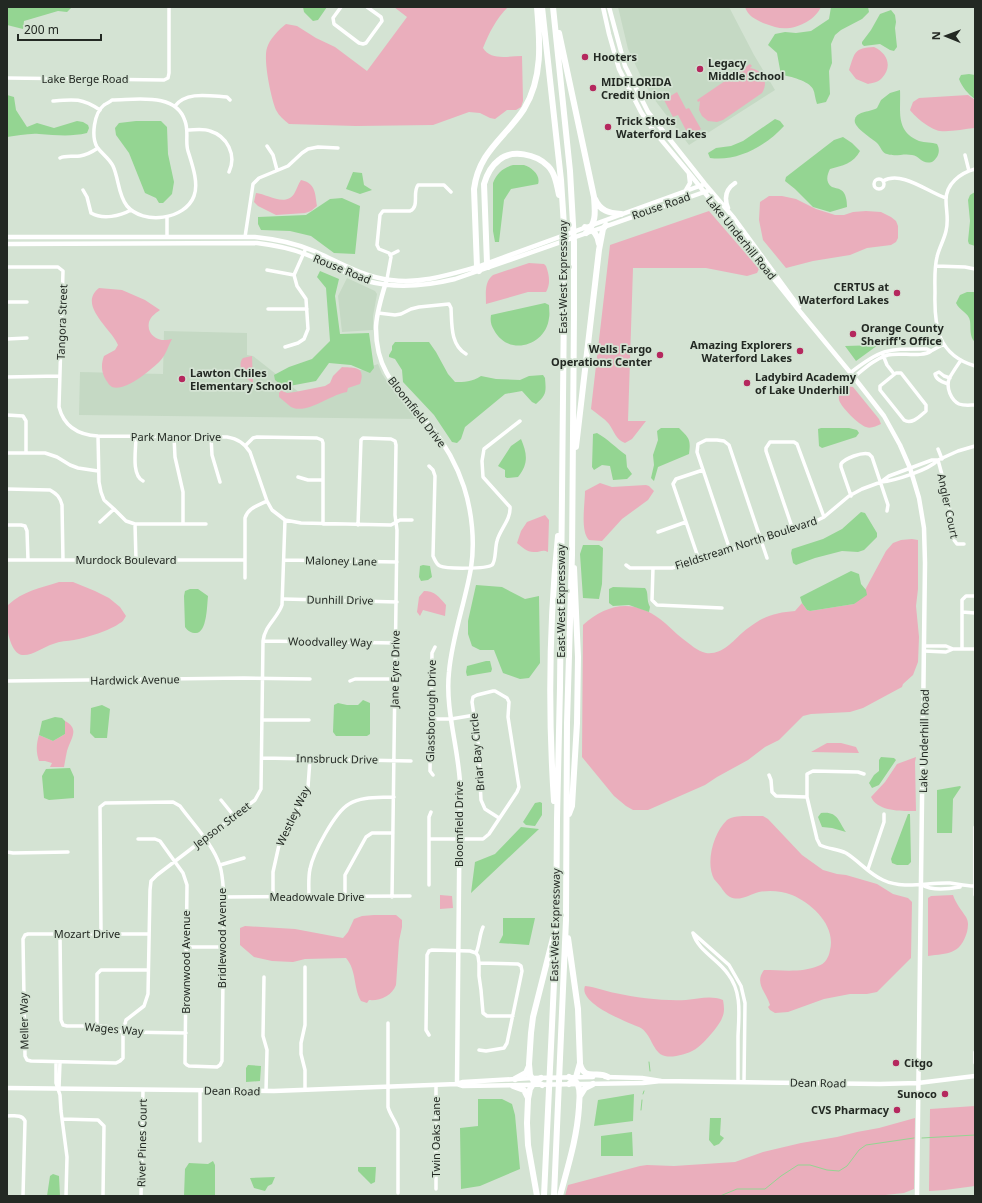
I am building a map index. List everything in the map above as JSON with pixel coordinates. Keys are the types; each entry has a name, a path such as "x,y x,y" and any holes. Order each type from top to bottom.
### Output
{"highway":[{"path":"478,269 474,189 476,178 480,165 488,152 523,110 535,85 539,63 537,7"},
{"name":"East-West Expressway","path":"542,7 561,180 564,226 556,940 544,1196"},
{"path":"554,7 566,71 594,198 595,214 590,229 597,236 599,250"},
{"name":"East-West Expressway","path":"554,7 570,164 574,224 572,555 567,723 568,821 566,920 554,1196"},
{"path":"487,265 484,184 489,171 500,159 509,155 523,154 533,156 548,166 553,173 558,188 564,226"},
{"path":"594,198 597,205 602,209 608,212 621,214"},
{"path":"573,458 576,447 599,250 603,229 606,225"},
{"path":"557,819 551,747 551,640 555,566 558,534 561,523"},
{"path":"568,821 572,806 577,723 578,641 574,562 572,555"},
{"path":"566,920 578,1009 580,1063 583,1071 588,1075 605,1075 608,1077"},
{"path":"515,1079 526,1073 529,1064 533,1017 555,929"},
{"path":"580,1063 571,1080 580,1096"},
{"path":"528,1099 538,1081 529,1064"},
{"path":"560,1196 576,1137 580,1096 585,1088 594,1084"},
{"path":"513,1086 524,1090 528,1099 528,1145 536,1183 537,1196"}],"street":[{"name":"Lake Berge Road","path":"7,78 164,80 168,78 169,73 169,7"},
{"path":"341,7 333,18 334,24 359,43 363,44 366,43 382,21 381,17 366,7"},
{"name":"Lake Underhill Road","path":"603,7 608,34 619,69 638,106 653,130 704,191 884,416 911,471 921,504 924,532 924,649 917,1196"},
{"name":"Lake Underhill Road","path":"609,7 625,66 648,112 705,184 731,214 781,280 807,320"},
{"path":"619,69 625,66"},
{"path":"175,106 179,100 185,97 227,97 230,100"},
{"path":"53,101 76,100 89,103 100,110"},
{"path":"112,100 163,101 175,106 186,122 187,147 194,173 196,186 195,194 191,202 184,210 177,214 167,217 149,217 140,215 126,205 122,197 113,166 98,148 94,137 96,117 104,105 112,100"},
{"path":"187,130 204,129 223,138 228,145 232,156 232,165 229,172"},
{"path":"267,146 273,155 278,170"},
{"path":"245,237 254,184 259,178 288,166 308,149 318,146 338,148"},
{"path":"60,158 64,156 87,155 98,148"},
{"path":"965,155 969,171"},
{"path":"975,169 960,175 949,188 946,198 947,225 945,235 938,252 936,266 935,317 937,329 944,344 961,360 975,366"},
{"path":"686,190 690,183 689,173"},
{"path":"883,181 889,179 909,181 946,198"},
{"path":"731,214 727,205 726,197 729,188 735,182"},
{"name":"Rouse Road","path":"590,229 621,214 705,184"},
{"path":"390,255 379,249 377,246 380,215 383,211 410,211 413,209 415,206 415,189 418,185 444,185 451,192"},
{"path":"83,190 87,197 91,213 95,216 119,216 131,210"},
{"name":"Rouse Road","path":"7,244 257,243 304,253 357,277 385,285 428,285 455,279 487,265 590,229 710,190"},
{"path":"167,217 167,237"},
{"name":"Rouse Road","path":"7,238 245,237 271,239 306,248 354,270 387,279 407,281 426,280 478,269"},
{"path":"285,347 298,343 304,339 307,334 306,299 297,286 294,275 306,248"},
{"path":"390,255 398,251"},
{"path":"387,279 390,255"},
{"path":"936,266 965,267 975,269"},
{"name":"Tangora Street","path":"7,267 58,267 63,274 60,376"},
{"path":"267,270 294,275"},
{"name":"Bloomfield Drive","path":"387,279 376,325 379,352 386,372 400,394 431,427 455,467 464,488 472,530 471,568 452,652 449,672 448,697 459,771 457,1084"},
{"path":"7,302 27,302"},
{"path":"378,313 395,315 415,308 449,304 451,308 455,343 461,352 466,354"},
{"path":"268,309 307,309"},
{"path":"7,339 27,338"},
{"path":"852,375 884,357 896,354 927,354 944,344"},
{"path":"852,375 869,358 882,352 896,349 927,349 931,351"},
{"path":"913,349 913,354"},
{"path":"882,352 887,365 894,374"},
{"path":"961,360 948,384 950,394 955,401 963,405 975,405"},
{"path":"901,373 926,403 926,411 912,422 907,422 904,420 880,390 880,386 894,374 901,373"},
{"path":"948,384 938,380 935,374 939,373 950,378"},
{"path":"7,377 60,376"},
{"name":"Park Manor Drive","path":"60,376 59,407 61,414 65,422 77,432 88,436 233,438 246,445"},
{"path":"7,415 23,416 26,421 26,452"},
{"path":"429,466 433,470 435,476 433,556 435,561 438,565 444,568 487,567 493,564 497,540 510,512 510,507 484,477 482,461 483,451 520,421"},
{"path":"98,436 98,471 101,492 104,500 126,521 135,524 206,524"},
{"path":"136,437 136,470 137,476 143,481"},
{"path":"174,437 175,457 183,492 183,524"},
{"path":"211,437 212,455 220,482"},
{"path":"323,524 322,440 317,438 253,438 246,445 250,452 267,501 272,510 285,520 301,523 323,524 390,525 400,520 412,520"},
{"name":"Jane Eyre Drive","path":"358,524 361,440 363,438 391,439 395,441 396,445 397,562 392,896"},
{"path":"730,550 697,452 700,442 706,440 724,441 729,445 767,558"},
{"path":"793,530 766,451 766,448 770,442 794,442 797,444 824,518"},
{"name":"Fieldstream North Boulevard","path":"626,565 630,568 672,568 793,530 824,518 862,489 880,482 891,481 911,471 933,465 940,459 964,448 975,446"},
{"path":"938,450 940,459"},
{"path":"7,453 38,452 50,454 78,468 98,471"},
{"path":"851,496 841,464 843,461 864,453 870,454 888,505 887,511"},
{"name":"Angler Court","path":"940,459 948,497 954,540 958,544 964,544"},
{"path":"699,560 673,484 676,479 703,470"},
{"path":"298,477 308,480 323,480"},
{"path":"7,490 44,489 56,493 60,498 62,505 63,560"},
{"path":"245,578 247,513 250,509 267,501"},
{"path":"100,522 114,509"},
{"name":"Jepson Street","path":"120,1061 123,1058 123,1032 126,1020 144,1006 148,994 151,881 204,838 255,800 261,789 263,641 267,628 280,610 284,599 285,520"},
{"path":"658,532 686,522"},
{"path":"135,524 136,560"},
{"path":"7,525 25,526 27,531 28,560"},
{"name":"Murdock Boulevard","path":"7,560 245,560"},
{"name":"Maloney Lane","path":"284,560 397,562"},
{"path":"652,568 652,600 657,605 722,608"},
{"path":"962,649 963,598 966,596 975,596"},
{"name":"Dunhill Drive","path":"284,599 397,602"},
{"path":"962,612 975,613"},
{"name":"Woodvalley Way","path":"263,641 396,643"},
{"path":"924,649 945,646 953,649 975,649"},
{"name":"Glassborough Drive","path":"433,775 430,771 432,653 435,647"},
{"name":"Hardwick Avenue","path":"7,681 263,678 310,679"},
{"path":"350,681 356,679 395,679"},
{"name":"Briar Bay Circle","path":"459,840 483,839 489,834 519,787 508,717 509,702 507,698 495,691 477,695 473,697 472,702 478,743 481,800 485,809 499,818"},
{"path":"431,719 451,719 475,715"},
{"path":"262,720 309,720"},
{"name":"Innsbruck Drive","path":"262,758 411,761"},
{"name":"Westley Way","path":"273,897 273,872 279,845 308,787 310,759"},
{"path":"864,774 859,772 810,771 806,776 807,797 819,844 824,847 844,852 877,877 899,885 922,885 929,883 974,886"},
{"path":"769,775 771,779 772,792 776,796 807,797"},
{"path":"309,897 310,871 314,855 337,815 348,804 363,798 394,797"},
{"path":"221,800 234,816"},
{"name":"Bridlewood Avenue","path":"101,934 100,807 105,803 173,802 180,806 204,838 220,865 224,897 222,947 222,1061 217,1067 187,1065"},
{"path":"429,885 429,817 431,812"},
{"path":"868,870 884,822 884,814"},
{"path":"975,827 975,895"},
{"path":"345,897 345,875 366,836 372,833 393,833"},
{"name":"Brownwood Avenue","path":"138,839 155,838 160,841 176,861 183,873 187,885 185,1063 187,1065"},
{"path":"429,839 459,840"},
{"path":"7,852 68,852"},
{"path":"220,865 244,858"},
{"path":"949,878 949,888"},
{"path":"922,885 928,888 963,886"},
{"name":"Meadowvale Drive","path":"224,897 410,896"},
{"path":"483,927 476,953 479,963 483,1014 487,1016 513,1016"},
{"path":"738,1082 739,1014 737,993 729,974 697,944 693,933 729,965 741,986 745,1003 744,1082"},
{"name":"Wages Way","path":"60,934 60,1020 62,1025 106,1026 123,1032 186,1033"},
{"name":"Mozart Drive","path":"25,935 149,934"},
{"name":"Meller Way","path":"25,935 23,939 25,1056 27,1060 116,1063 120,1061"},
{"path":"186,947 222,947"},
{"path":"429,1035 426,1030 427,955 429,951 458,950 476,953"},
{"path":"479,963 518,964 521,966 522,971 507,1043 504,1048 486,1051 479,1050"},
{"path":"304,1090 305,1070 301,1054 301,1043 305,1025 305,967"},
{"path":"97,1026 96,974 98,971 148,970"},
{"path":"264,977 263,1036 266,1050 266,1091"},
{"path":"388,1023 388,1107 398,1128 398,1193"},
{"path":"975,1052 975,1063"},
{"path":"58,1062 56,1083 59,1089 67,1157 66,1196"},
{"name":"Dean Road","path":"571,1080 594,1084 661,1081 880,1084 918,1083 975,1076"},
{"name":"Dean Road","path":"7,1088 266,1091 457,1084 463,1082 515,1079 538,1081 608,1077 642,1078 661,1081"},
{"name":"Dean Road","path":"457,1084 463,1086 513,1086 538,1081"},
{"name":"Twin Oaks Lane","path":"436,1085 436,1189"},
{"name":"River Pines Court","path":"141,1196 143,1090"},
{"path":"200,1090 200,1141"},
{"path":"7,1116 20,1116 24,1118 25,1121 23,1196"},
{"path":"62,1119 98,1120 104,1126 103,1196"}],"shaded area":[{"path":"7,7 72,7 67,12 58,11 24,21 23,29 7,25"},
{"path":"303,7 327,7 318,20 313,21 304,12"},
{"path":"394,7 508,7 493,26 483,48 490,55 500,57 522,56 523,101 521,107 516,110 507,110 495,119 480,113 469,112 433,125 356,126 289,124 282,118 276,110 272,97 266,61 268,45 280,29 286,24 297,26 316,38 335,47 367,71 407,17"},
{"name":"Legacy Middle School","path":"618,7 729,7 754,55 775,90 689,145 651,95 644,83 628,49"},
{"path":"745,7 821,7 818,12 808,21 795,27 782,28 774,27 755,19 748,13"},
{"path":"831,7 868,7 869,12 862,19 841,30 835,35 831,44 832,63 829,71 830,94 826,102 817,104 814,91 811,86 799,79 781,75 777,53 768,45 775,34 811,31 829,19"},
{"path":"891,10 895,15 896,22 895,28 897,47 894,51 880,44 864,46 862,42 880,14"},
{"path":"874,47 885,56 888,64 887,69 881,79 868,84 856,79 849,70 856,52 862,48"},
{"path":"750,64 752,66 750,68 755,69 764,77 765,85 762,93 723,120 717,122 708,121 702,116 699,110 700,101 698,102 697,100"},
{"path":"961,75 975,75 975,99 962,85 959,79"},
{"path":"900,90 901,120 906,132 911,137 919,141 937,144 939,149 938,154 932,162 929,163 923,161 912,155 890,155 885,153 877,143 856,125 855,119 858,114 877,108 881,100 890,93"},
{"path":"677,92 686,109 689,108 701,129 689,136 678,115 673,117 664,100"},
{"path":"7,95 14,97 16,110 27,127 37,123 54,128 77,121 88,125 89,128 87,133 69,135 31,134 7,137"},
{"path":"968,95 975,100 975,128 949,131 936,130 924,123 910,110 913,102 919,98"},
{"path":"775,119 780,121 784,126 760,146 741,155 730,158 710,158 708,153 716,148 731,146 743,141"},
{"path":"161,121 167,127 168,154 174,182 172,194 163,203 159,203 156,198 145,193 129,153 116,135 115,128 119,123"},
{"path":"843,137 860,151 851,161 830,169 827,178 828,183 832,187 843,191 847,207 830,212 813,207 785,181 786,177 834,140"},
{"path":"513,165 524,165 530,168 535,172 539,181 538,184 511,189 504,200 499,242 495,242 493,231 493,183 496,176 501,171"},
{"path":"353,172 362,173 364,185 372,190 360,194 346,189"},
{"path":"301,180 310,184 315,193 317,206 311,211 305,213 276,215 258,206 254,202 256,193 281,200 290,198 294,194"},
{"path":"975,192 975,246 969,244 968,241 970,221 968,200 970,195"},
{"path":"769,196 782,196 796,199 816,209 835,215 866,211 881,212 896,221 898,226 898,238 896,242 891,245 867,248 850,255 813,261 786,268 763,240 759,220 760,202"},
{"path":"342,198 360,206 355,254 334,253 311,236 290,231 261,230 258,224 258,217 306,215 330,199"},
{"path":"709,211 759,269 757,273 747,276 706,268 633,268 628,421 646,421 632,439 625,443 622,442 617,438 609,424 591,409 610,245"},
{"path":"529,263 544,264 546,266 549,286 546,292 528,292 486,304 487,285 488,281 493,275"},
{"path":"320,271 339,279 335,296 340,334 369,333 374,368 370,373 351,365 329,363 316,381 284,387 275,380 274,375 289,367 312,359 330,341 326,288 317,277"},
{"path":"347,278 375,291 377,294 373,316 373,330 342,332 338,296"},
{"path":"99,288 122,290 145,300 160,310 149,322 150,331 152,335 159,339 172,339 164,356 156,365 138,379 117,388 109,385 102,371 104,356 115,350 118,345 94,309 92,302 93,295"},
{"path":"967,292 975,292 975,342 971,335 969,318 956,303 960,295"},
{"path":"545,303 549,305 549,318 546,328 534,341 526,345 508,343 500,338 492,326 491,315"},
{"name":"Lawton Chiles Elementary School","path":"164,331 247,333 247,355 253,356 300,393 338,384 357,371 378,364 382,374 395,393 419,419 79,415 80,372 163,374"},
{"path":"395,342 429,342 448,374 455,382 471,381 481,376 496,379 520,380 529,376 543,375 546,386 544,395 536,404 532,402 522,391 505,394 465,427 461,439 457,443 452,442 434,415 403,382 402,370 395,359 389,357 392,346"},
{"path":"878,345 856,361 845,346"},
{"path":"252,356 253,383 244,375 240,365 243,358"},
{"path":"342,367 358,369 362,374 360,384 348,388 347,392 304,408 297,409 291,407 279,397 281,390 287,393 325,386 330,383 333,376"},
{"path":"845,386 853,387 879,419 881,424 868,428 863,426 843,407 840,403 839,396 840,392"},
{"path":"661,428 679,428 688,439 690,445 689,454 658,467 654,481 651,478 654,465 653,455 658,440 657,431"},
{"path":"849,428 857,430 859,433 856,437 822,448 819,446 818,429"},
{"path":"597,433 626,455 627,467 632,474 627,479 613,480 610,466 602,465 594,470 592,467 593,434"},
{"path":"521,439 526,454 524,468 518,477 507,478 505,477 505,470 498,466 511,446"},
{"path":"600,483 612,487 646,485 654,491 648,500 622,519 602,541 589,540 586,536 584,524 585,491"},
{"path":"861,512 865,513 877,533 877,537 864,550 858,552 842,551 796,565 793,563 791,553 792,549 823,539 842,529"},
{"path":"545,515 549,520 548,552 528,551 517,543 521,531 527,522"},
{"path":"901,540 918,540 918,589 916,606 919,637 918,662 913,675 903,684 902,687 863,708 850,712 811,714 803,716 779,740 765,747 748,760 705,785 648,810 633,810 626,806 614,796 582,757 583,625 601,612 620,606 640,608 650,612 660,619 680,637 697,649 706,653 717,652 722,650 746,629 760,620 768,616 795,611 802,603 807,610 810,611 854,604 865,590 886,551 893,543"},
{"path":"583,545 599,545 603,548 602,584 599,599 583,598 580,554"},
{"path":"420,566 430,566 432,577 428,580 421,581 419,577"},
{"path":"851,571 859,574 861,584 866,590 867,595 854,604 810,611 807,610 800,597"},
{"path":"59,582 73,582 109,598 120,607 126,616 121,623 98,633 79,639 49,645 26,655 17,653 13,648 8,633 8,605 26,593"},
{"path":"476,585 502,587 525,599 539,596 540,663 529,678 520,679 503,673 494,650 480,650 472,646 468,634 468,621"},
{"path":"613,587 645,588 650,607 649,612 629,605 613,606 609,603 609,589"},
{"path":"190,589 198,589 208,596 207,612 204,624 200,632 196,633 190,632 185,627 184,596 185,591"},
{"path":"424,591 434,593 446,605 445,616 423,610 420,616 417,612 419,597"},
{"path":"490,661 492,669 491,672 467,676 467,666"},
{"path":"363,700 370,703 370,734 367,736 336,736 333,732 334,705 338,703 358,705"},
{"path":"102,705 110,709 107,738 95,738 90,733 91,708"},
{"path":"55,717 62,718 65,721 65,734 53,741 39,735 42,721"},
{"path":"65,721 72,727 73,734 67,751 64,767 50,767 52,763 39,761 37,755 37,742 39,735 53,741 65,734"},
{"path":"827,743 841,743 856,747 859,753 811,752"},
{"path":"881,757 894,758 896,760 879,785 872,788 869,783 874,775 879,771 879,760"},
{"path":"916,757 916,811 891,810 879,806 874,802 871,797 885,782 897,764"},
{"path":"70,768 74,777 74,798 49,800 44,798 42,776 46,769"},
{"path":"961,787 953,799 952,833 937,833 937,790"},
{"path":"535,803 542,803 542,815 535,826 526,825 523,822"},
{"path":"821,813 834,815 846,832 822,827 818,817"},
{"path":"908,814 910,814 911,862 908,865 897,865 892,863 891,859"},
{"path":"737,816 763,816 768,819 802,855 823,870 877,884 893,894 908,898 912,902 911,958 877,992 867,994 850,994 824,999 788,1012 775,1013 768,1007 770,1005 760,983 761,975 764,970 805,970 820,965 825,962 829,955 831,941 830,933 821,917 808,904 800,899 792,895 772,891 759,892 737,899 727,895 714,879 710,864 712,848 722,825 727,820"},
{"path":"521,827 539,829 471,893 475,862 495,854"},
{"path":"440,895 452,896 453,908 440,909"},
{"path":"953,895 968,921 964,940 957,949 952,952 928,956 928,898 931,896"},
{"path":"396,915 402,920 402,927 399,941 396,985 389,995 377,1000 369,1000 367,1003 361,1001 352,968 346,958 305,959 293,962 272,961 254,957 240,945 240,928 245,926 295,929 343,938 348,932 354,919 362,916"},
{"path":"503,918 535,918 529,945 499,943 503,935"},
{"path":"585,986 650,999 686,1000 709,998 723,1000 724,1014 714,1030 697,1048 680,1055 665,1056 657,1051 647,1034 639,1027 604,1011 589,999 585,992"},
{"path":"248,1065 261,1066 260,1081 246,1082 246,1068"},
{"path":"634,1094 633,1121 594,1126 598,1100"},
{"path":"478,1099 502,1099 512,1104 515,1115 520,1169 480,1186 461,1189 460,1128 478,1126"},
{"path":"975,1106 975,1186 929,1191 930,1109"},
{"path":"710,1118 721,1118 720,1135 724,1138 719,1144 714,1146 709,1140"},
{"path":"915,1118 914,1189 904,1193 876,1196 565,1196 568,1185 640,1166 674,1166 735,1162 763,1152 879,1128"},
{"path":"632,1132 633,1156 601,1156 601,1136"},
{"path":"213,1161 215,1165 215,1196 184,1196 185,1169 189,1163 208,1164"},
{"path":"358,1167 376,1167 375,1182 371,1184 358,1171"},
{"path":"53,1174 59,1176 60,1196 47,1196 50,1176"},
{"path":"275,1177 272,1184 268,1186 265,1191 254,1188 250,1178"}],"waterway":[{"path":"649,1062 650,1071"},
{"path":"641,1110 642,1100"},
{"path":"922,1138 975,1135"},
{"path":"720,1196 737,1189 765,1189 798,1165 810,1165 827,1170 839,1171 847,1166 859,1150 866,1145 914,1138"},
{"path":"676,1196 685,1196"}],"place":[{"name":"Hooters","path":"585,57"},
{"name":"Legacy Middle School","path":"700,69"},
{"name":"MIDFLORIDA Credit Union","path":"593,88"},
{"name":"Trick Shots Waterford Lakes","path":"608,127"},
{"name":"CERTUS at Waterford Lakes","path":"897,293"},
{"name":"Orange County Sheriff's Office","path":"853,334"},
{"name":"Amazing Explorers Waterford Lakes","path":"800,351"},
{"name":"Wells Fargo Operations Center","path":"660,355"},
{"name":"Lawton Chiles Elementary School","path":"182,379"},
{"name":"Ladybird Academy of Lake Underhill","path":"747,383"},
{"name":"Citgo","path":"896,1063"},
{"name":"Sunoco","path":"945,1094"},
{"name":"CVS Pharmacy","path":"897,1110"}]}
